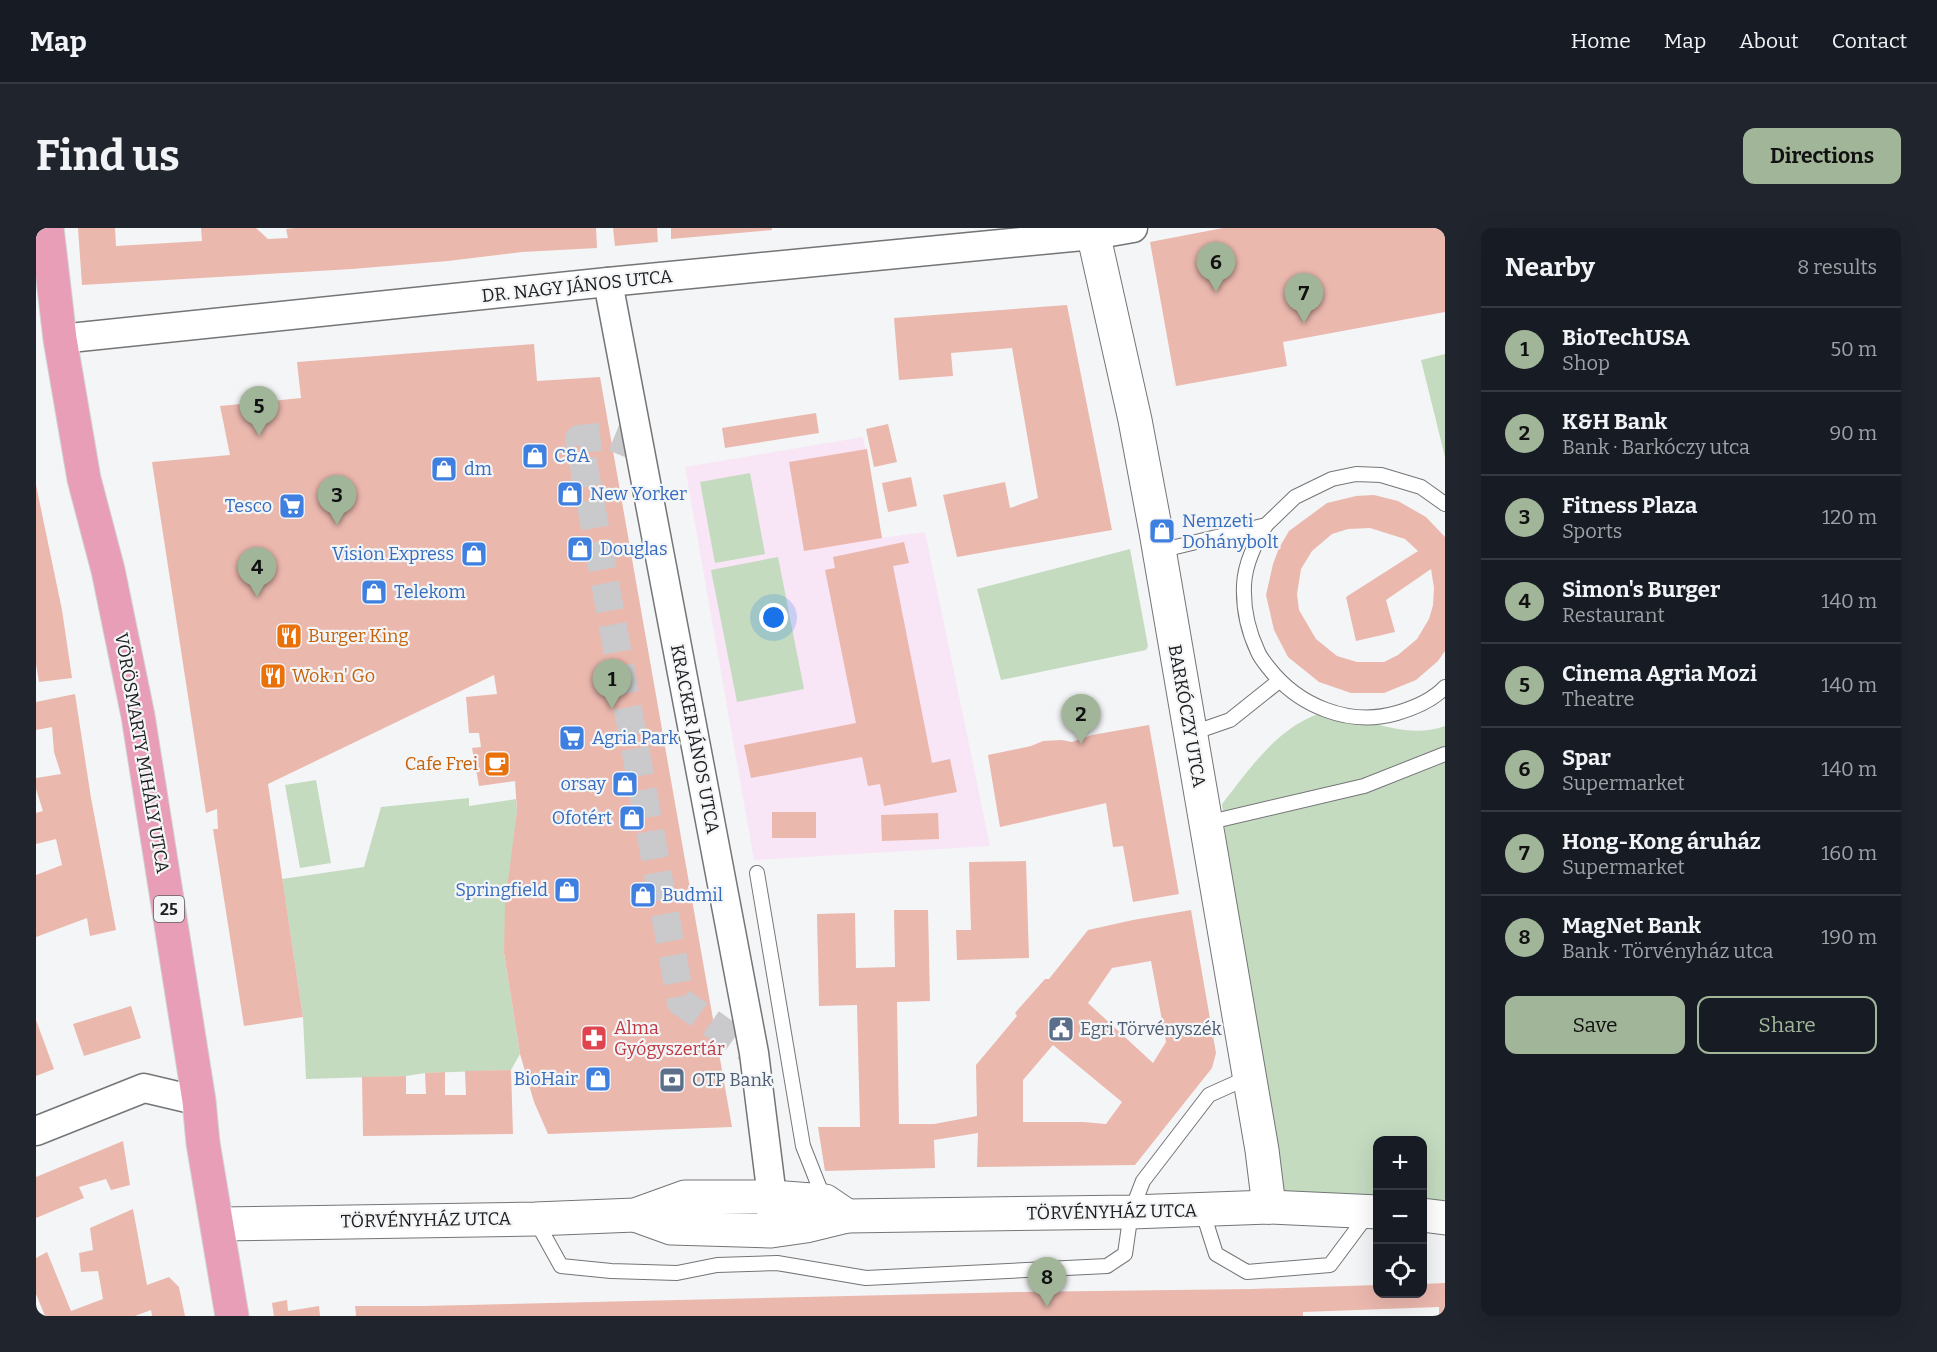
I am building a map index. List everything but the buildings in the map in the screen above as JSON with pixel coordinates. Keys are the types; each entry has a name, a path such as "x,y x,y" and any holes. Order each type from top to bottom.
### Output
{"main road":[{"name":"VÖRÖSMARTY MIHÁLY UTCA","path":"47,228 60,339 84,479 108,570 138,716 231,1316"}],"street":[{"name":"DR. NAGY JÁNOS UTCA","path":"60,339 1133,228"},
{"name":"BARKÓCZY UTCA","path":"1093,232 1135,420 1159,551 1262,1150 1269,1207"},
{"name":"KRACKER JÁNOS UTCA","path":"608,282 754,1053 772,1197 771,1231"},
{"path":"36,1131 144,1088 199,1101"},
{"name":"TÖRVÉNYHÁZ UTCA","path":"217,1224 535,1219 635,1215 685,1197 772,1197 836,1209 1131,1212 1269,1207 1373,1212"},
{"name":"TÖRVÉNYHÁZ UTCA","path":"635,1215 670,1228 771,1231 806,1226 836,1209"},
{"path":"1427,1216 1445,1218"}],"lane":[{"path":"1445,504 1421,487 1381,475 1356,474 1332,479 1294,497 1266,525 1248,562 1244,583 1245,614 1258,654 1279,681 1304,701 1332,713 1366,718 1412,709 1445,687"},
{"path":"1159,551 1266,525"},
{"path":"1190,731 1230,720 1279,681"},
{"path":"1206,823 1364,786 1445,754"},
{"path":"757,873 803,1146 836,1209"},
{"path":"535,1219 561,1266 611,1271 677,1273 717,1265 777,1263 866,1278 1107,1266 1125,1254 1131,1212 1143,1181 1209,1095 1249,1077"},
{"path":"1202,1210 1216,1254 1247,1272 1329,1265 1373,1212"}],"shaded area":[{"path":"863,437 882,538 925,532 990,846 754,860 685,467"}],"green space":[{"path":"1445,354 1445,457 1421,360"},
{"path":"750,473 765,554 715,563 700,482"},
{"path":"1130,549 1148,646 1146,650 1001,680 977,589"},
{"path":"778,557 804,689 737,702 711,570"},
{"path":"1336,711 1390,728 1404,730 1432,730 1445,726 1445,1218 1427,1216 1427,1136 1373,1136 1373,1212 1269,1207 1222,804 1252,765 1276,741 1303,721 1324,712"},
{"path":"316,780 331,863 300,868 285,785"},
{"path":"469,798 469,806 516,799 517,811 504,953 520,1054 511,1070 306,1079 303,1017 282,879 364,867 381,807"}],"tunnel":[{"path":"640,448 610,436 579,439 681,1002 754,1053"}],"place":[{"name":"Spar","path":"1216,292"},
{"name":"Hong-Kong áruház","path":"1304,323"},
{"name":"Cinema Agria Mozi","path":"259,436"},
{"name":"C&A","path":"535,456"},
{"name":"dm","path":"444,469"},
{"name":"New Yorker","path":"570,494"},
{"name":"Tesco","path":"292,506"},
{"name":"Fitness Plaza","path":"337,525"},
{"name":"Nemzeti Dohánybolt","path":"1162,531"},
{"name":"Douglas","path":"580,549"},
{"name":"Vision Express","path":"474,554"},
{"name":"Telekom","path":"374,592"},
{"name":"Simon's Burger","path":"257,597"},
{"name":"Burger King","path":"289,636"},
{"name":"Wok n' Go","path":"273,676"},
{"name":"BioTechUSA","path":"612,709"},
{"name":"Agria Park","path":"572,738"},
{"name":"K&H Bank","path":"1081,744"},
{"name":"Cafe Frei","path":"497,764"},
{"name":"orsay","path":"625,784"},
{"name":"Ofotért","path":"632,818"},
{"name":"Springfield","path":"567,890"},
{"name":"Budmil","path":"643,895"},
{"name":"Egri Törvényszék","path":"1061,1029"},
{"name":"Alma Gyógyszertár","path":"594,1038"},
{"name":"BioHair","path":"598,1079"},
{"name":"OTP Bank","path":"672,1080"},
{"name":"MagNet Bank","path":"1047,1307"}]}
